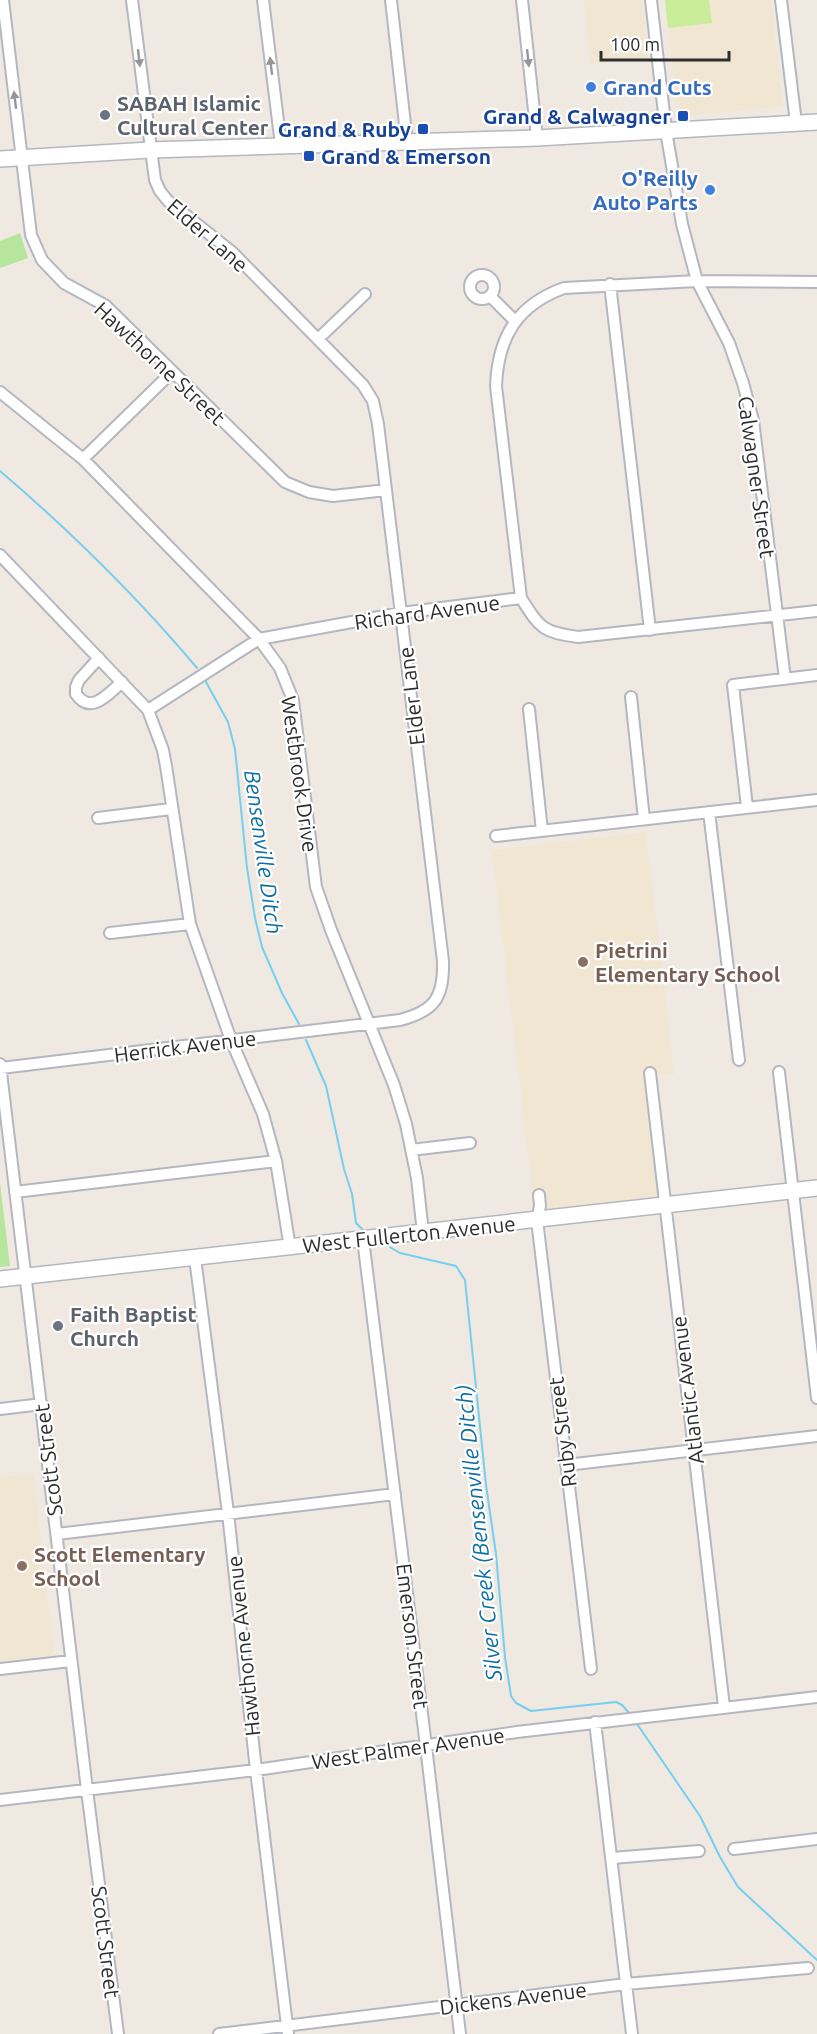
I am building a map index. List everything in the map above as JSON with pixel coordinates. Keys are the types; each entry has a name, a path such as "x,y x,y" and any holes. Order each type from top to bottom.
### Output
{"street":[{"name":"Hawthorne Street","path":"3,0 31,235 42,260 64,283 106,306 285,482 309,492 333,496 386,490"},
{"name":"Elder Lane","path":"132,0 150,150 155,180 160,191 168,201 233,253 363,385 372,401 378,424 443,961 443,979 438,996 432,1006 423,1013 400,1020 369,1024"},
{"path":"263,0 281,145"},
{"path":"391,0 407,142"},
{"path":"522,0 537,138"},
{"name":"Calwagner Street","path":"651,0 666,131 681,222 697,281 729,343 753,420 785,679"},
{"path":"781,0 796,123"},
{"path":"0,159 150,150 537,138 817,122"},
{"path":"521,598 496,386 497,364 503,342 514,321 544,295 564,288 697,281 817,282"},
{"path":"610,284 650,630"},
{"path":"318,339 365,294"},
{"path":"490,296 514,321"},
{"path":"83,459 172,372"},
{"name":"Westbrook Drive","path":"0,392 83,459 259,639 280,668 294,700 316,887 331,930 394,1085 417,1178 423,1233"},
{"path":"0,555 148,710 163,750 190,924 231,1040 264,1114 276,1161 290,1248"},
{"name":"Richard Avenue","path":"148,710 259,639 401,613 521,598 534,619 546,632 578,637 817,611"},
{"path":"99,658 77,683 76,694 80,699 91,704 99,702 122,682"},
{"path":"747,807 732,685 817,675"},
{"path":"631,697 644,819"},
{"path":"529,709 542,831"},
{"path":"496,836 817,800"},
{"path":"98,818 171,809"},
{"path":"709,812 739,1060"},
{"path":"110,933 190,924"},
{"name":"Herrick Avenue","path":"0,1066 369,1024"},
{"name":"Scott Street","path":"0,1066 118,2034"},
{"path":"779,1072 817,1398"},
{"name":"Atlantic Avenue","path":"650,1074 724,1707"},
{"path":"411,1150 470,1143"},
{"path":"15,1192 276,1161"},
{"name":"West Fullerton Avenue","path":"0,1279 817,1188"},
{"name":"Ruby Street","path":"538,1195 540,1206 537,1220 591,1669"},
{"name":"Emerson Street","path":"364,1239 460,2034"},
{"name":"Hawthorne Avenue","path":"195,1258 228,1514 287,2030"},
{"path":"0,1409 42,1404"},
{"path":"566,1465 817,1436"},
{"path":"57,1534 395,1494"},
{"path":"0,1670 71,1661"},
{"name":"West Palmer Avenue","path":"0,1800 256,1770 595,1722 817,1697"},
{"path":"595,1722 632,2034"},
{"path":"734,1849 817,1839"},
{"path":"612,1858 699,1851"},
{"name":"Dickens Avenue","path":"219,2034 287,2030 456,2005 626,1984 808,1968"}],"shaded area":[{"path":"584,0 642,0 648,58 591,64"},
{"path":"665,0 771,0 783,106 678,117"},
{"name":"Pietrini Elementary School","path":"646,832 674,1074 657,1075 671,1195 535,1211 492,850"},
{"name":"Scott Elementary School","path":"33,1474 54,1655 0,1661 0,1477"}],"green space":[{"path":"665,0 709,0 712,23 668,28"},
{"path":"20,233 28,258 0,268 0,241"},
{"path":"0,1183 10,1266 0,1267"}],"waterway":[{"name":"Bensenville Ditch","path":"0,471 103,566 197,668"},
{"name":"Bensenville Ditch","path":"206,682 228,722 235,749 247,868 262,947 282,993 299,1024"},
{"name":"Silver Creek (Bensenville Ditch)","path":"306,1040 326,1086 344,1169 352,1194 356,1223 365,1232"},
{"name":"Silver Creek (Bensenville Ditch)","path":"383,1243 400,1253 456,1266 465,1280 511,1696 516,1703 531,1711 616,1702 630,1714"},
{"name":"Silver Creek (Bensenville Ditch)","path":"635,1721 700,1816 738,1887 817,1960"}],"place":[{"name":"Grand Cuts","path":"591,87"},
{"name":"SABAH Islamic Cultural Center","path":"105,115"},
{"name":"Grand & Calwagner","path":"683,116"},
{"name":"Grand & Ruby","path":"423,129"},
{"name":"Grand & Emerson","path":"309,156"},
{"name":"O'Reilly Auto Parts","path":"710,190"},
{"name":"Pietrini Elementary School","path":"583,962"},
{"name":"Faith Baptist Church","path":"58,1326"},
{"name":"Scott Elementary School","path":"22,1566"}]}
